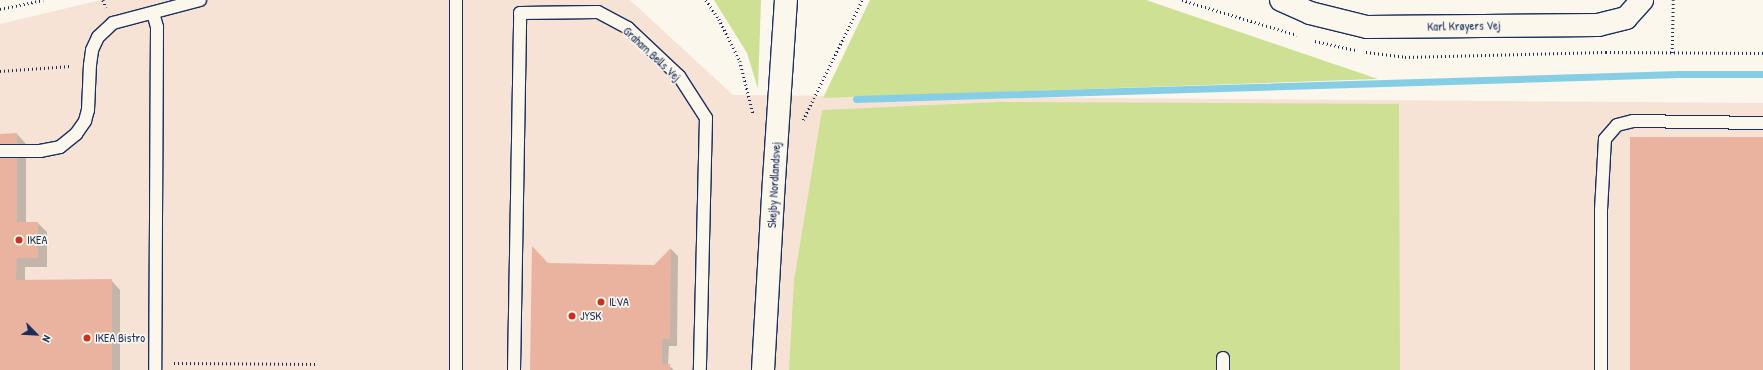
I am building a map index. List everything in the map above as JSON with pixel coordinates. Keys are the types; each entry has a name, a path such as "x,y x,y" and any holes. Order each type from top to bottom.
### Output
{"street":[{"name":"Skejby Nordlandsvej","path":"763,370 786,0"},
{"name":"Karl Krøyers Vej","path":"1281,0 1310,13 1368,27 1598,26 1626,18 1642,0"}],"lane":[{"path":"0,150 40,151 60,147 76,134 85,121 88,110 92,50 98,37 113,23 200,0"},
{"path":"456,0 456,370"},
{"name":"Graham Bells Vej","path":"514,370 520,13 598,12 628,28 680,76 706,118 700,370"},
{"path":"154,13 157,27 155,367"},
{"path":"1601,370 1601,210 1605,139 1617,125 1633,121 1763,123"}],"path":[{"path":"0,9 43,0"},
{"path":"706,0 719,19 740,61 753,116"},
{"path":"801,125 862,0"},
{"path":"1672,53 1673,0"},
{"path":"0,71 90,65"},
{"path":"155,367 316,364"}],"shaded area":[{"path":"101,0 630,0 733,95 1763,103 1763,370 0,370 0,24"}],"green space":[{"path":"714,0 761,0 758,89 747,53"},
{"path":"870,0 1146,0 1378,79 823,98"},
{"path":"998,102 1399,104 1400,370 789,370 794,281 822,110"}],"building":[{"name":"IKEA","path":"17,133 17,222 38,222 38,258 17,258 16,280 112,279 112,370 0,370 0,134"},
{"path":"1630,137 1763,137 1763,370 1630,370"},
{"name":"ILVA","path":"532,246 548,263 654,265 671,248 670,339 662,339 662,364 670,364 670,370 530,370"}],"waterway":[{"path":"856,99 1679,74 1763,74"}],"place":[{"name":"IKEA","path":"19,240"},
{"name":"ILVA","path":"601,302"},
{"name":"JYSK","path":"572,316"},
{"name":"IKEA Bistro","path":"87,338"}]}
